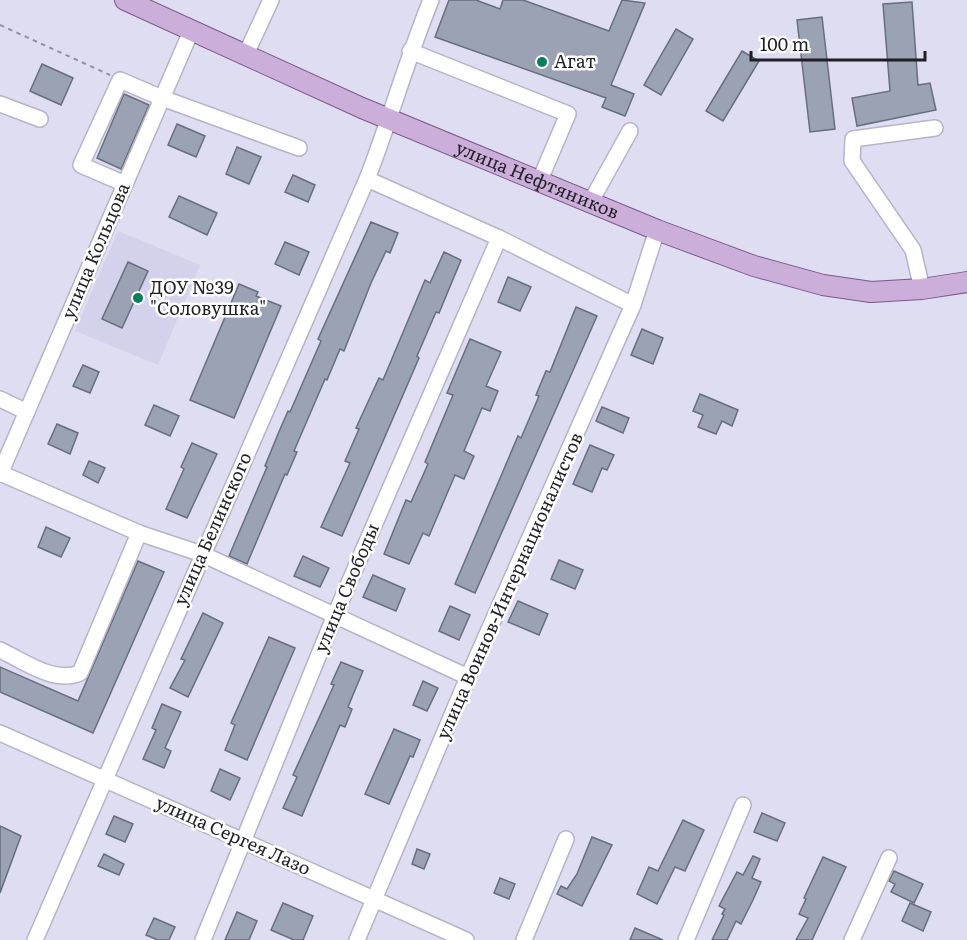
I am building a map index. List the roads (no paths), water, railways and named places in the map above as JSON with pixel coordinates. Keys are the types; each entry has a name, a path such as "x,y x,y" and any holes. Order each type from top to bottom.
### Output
{"main road":[{"name":"улица Нефтяников","path":"125,0 362,108 590,203 754,266 823,285 871,292 922,289 967,282"}],"street":[{"path":"246,54 271,0"},
{"name":"улица Белинского","path":"35,940 103,779 367,179 390,118 410,51 431,0"},
{"name":"улица Кольцова","path":"0,474 192,29"},
{"path":"410,51 568,114 539,182"},
{"path":"125,184 81,165 120,80 162,98 298,148"},
{"path":"0,104 40,119"},
{"path":"922,289 913,250 852,161 853,139 935,128"},
{"path":"590,203 630,131"},
{"path":"367,179 499,238 633,305"},
{"name":"улица Воинов-Интернационалистов","path":"357,940 468,677 633,305 657,230"},
{"name":"улица Свободы","path":"203,940 334,615 499,238"},
{"path":"0,399 27,412"},
{"path":"0,474 139,532 202,554 468,677"},
{"path":"0,650 58,677 71,677 80,673 139,532"},
{"name":"улица Сергея Лазо","path":"0,733 466,940"},
{"path":"686,940 743,805"},
{"path":"524,940 566,839"},
{"path":"852,940 889,858"}],"place":[{"name":"Агат","path":"542,62"},
{"name":"ДОУ №39 \"Соловушка\"","path":"138,298"}]}
